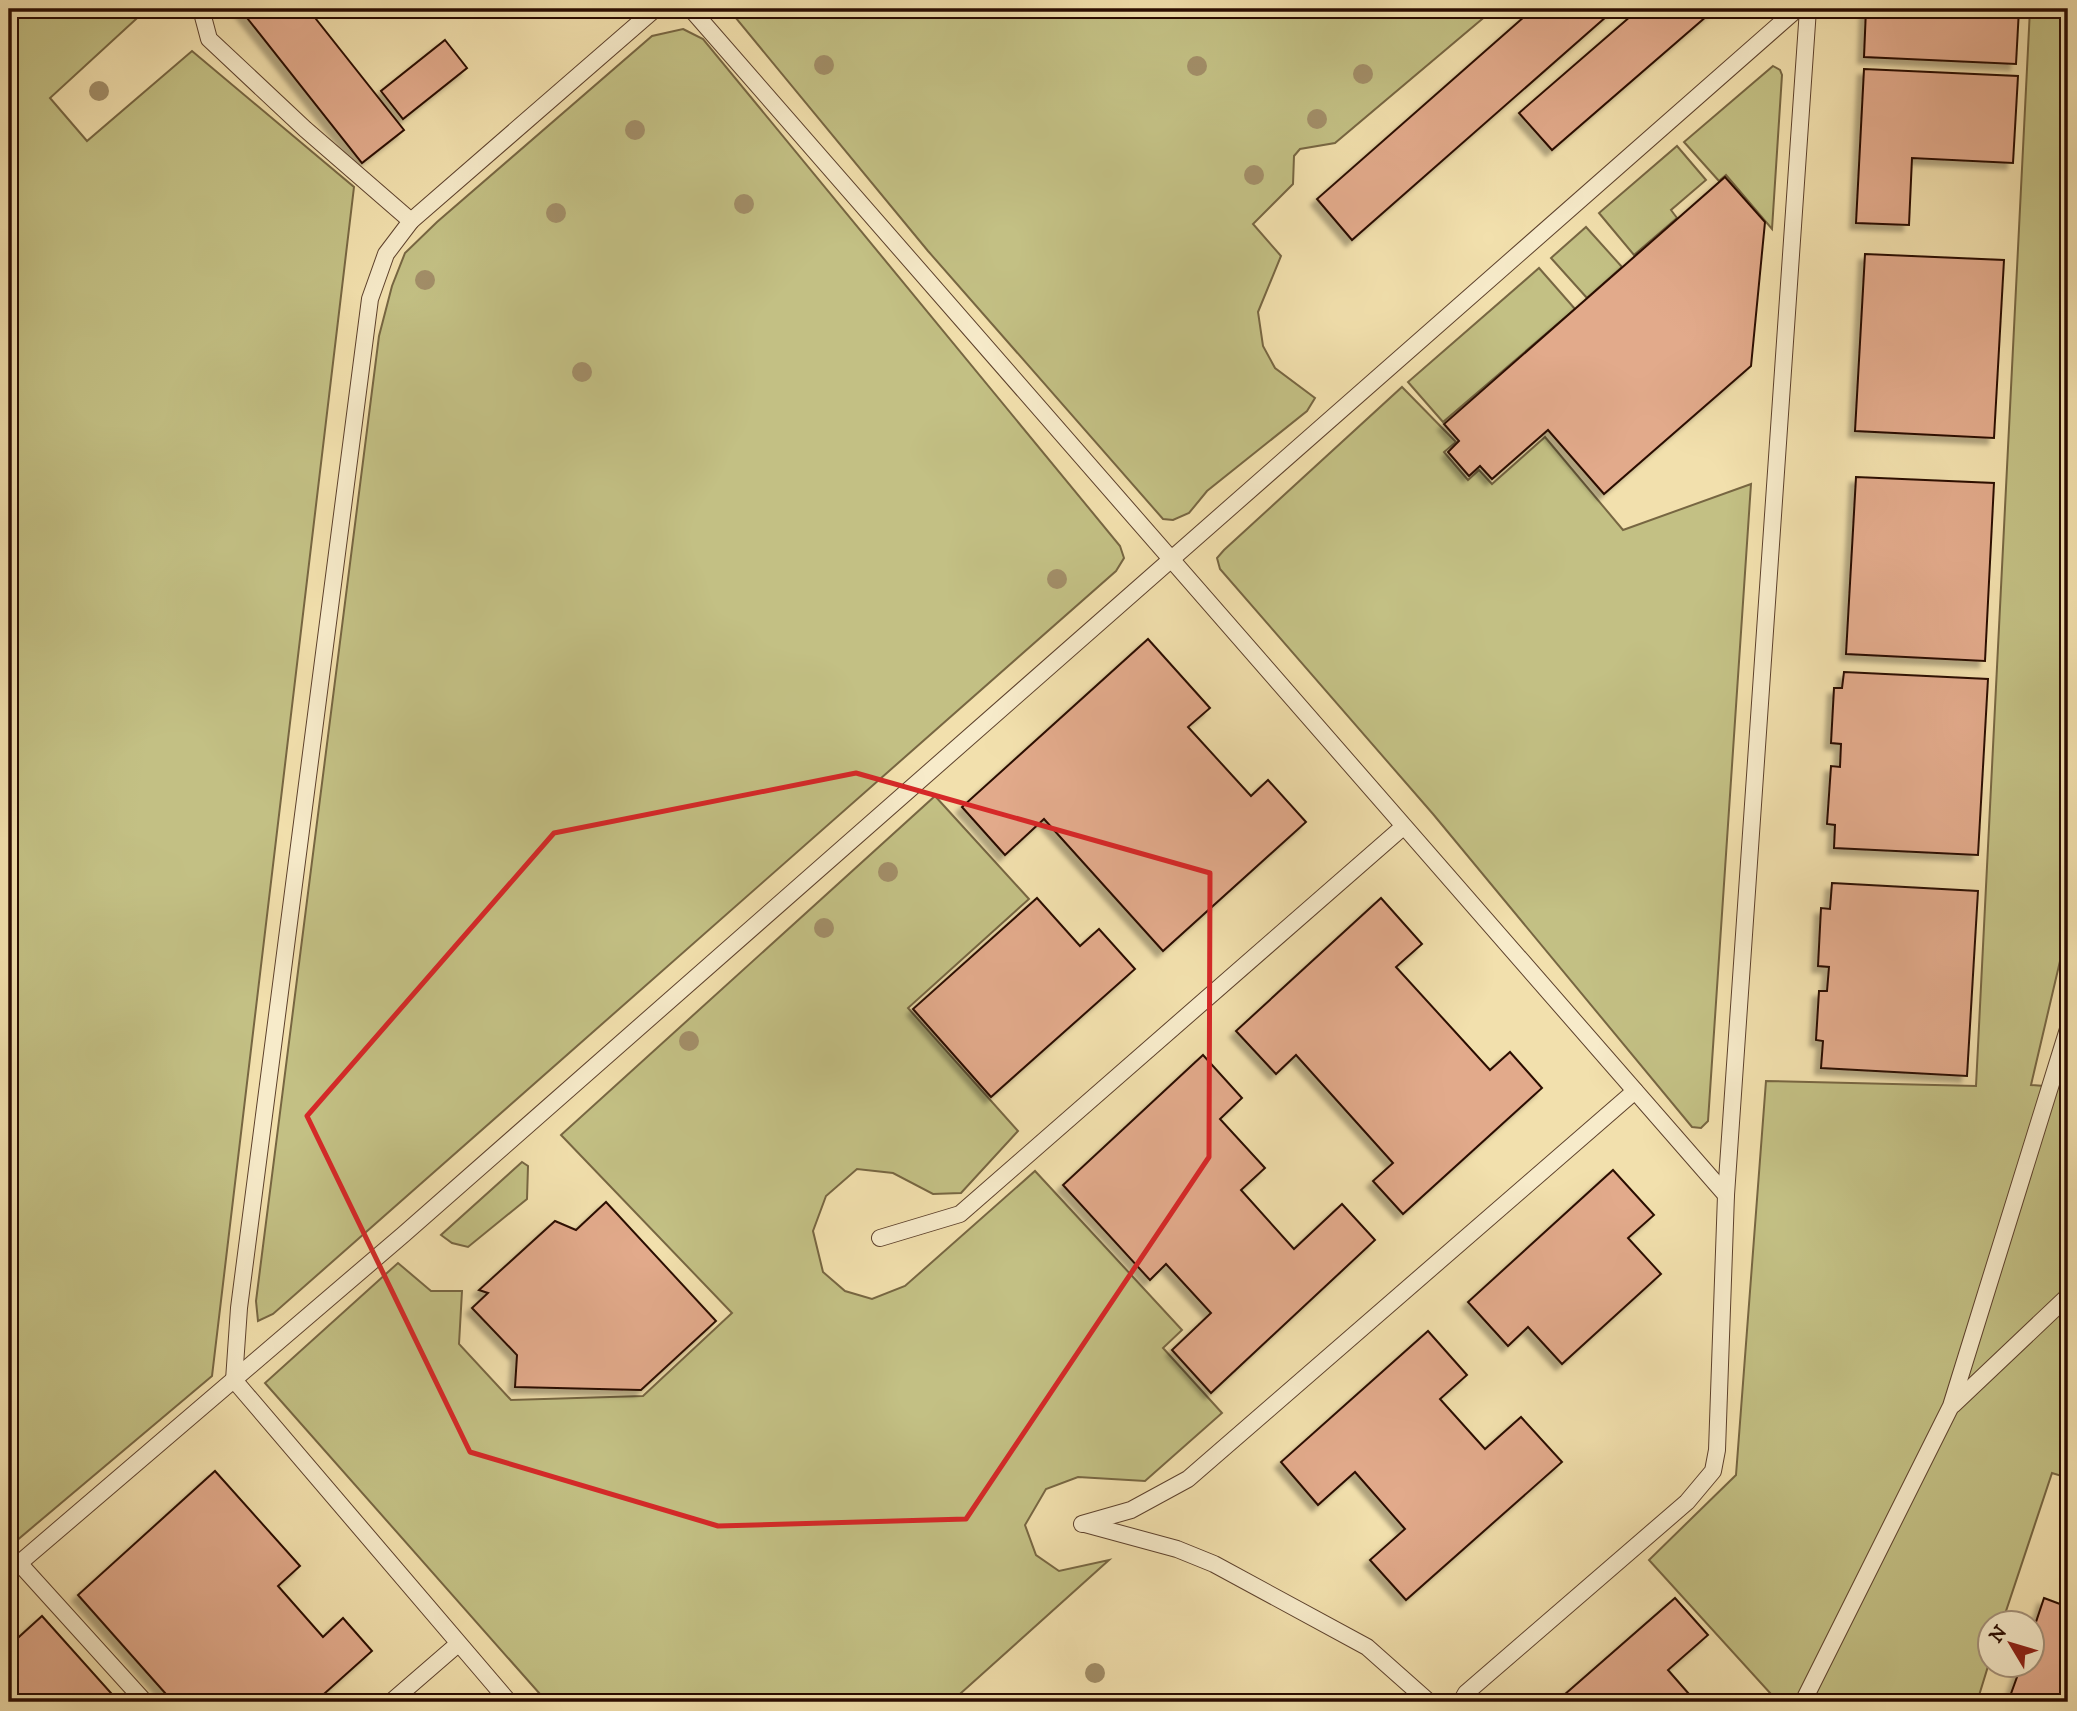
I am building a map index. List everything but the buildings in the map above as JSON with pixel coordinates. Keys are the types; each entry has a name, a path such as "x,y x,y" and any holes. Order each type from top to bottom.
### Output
{"lane":[{"path":"201,9 209,39 305,129 411,221"},
{"path":"509,1702 234,1380 239,1308 370,299 386,254 411,221 655,9"},
{"path":"691,9 1727,1195"},
{"path":"145,1702 14,1568 234,1380 1797,9"},
{"path":"1461,1702 1466,1693 1687,1502 1713,1471 1717,1450 1727,1195 1808,9"},
{"path":"880,1238 960,1214 1403,827"},
{"path":"1803,1702 1951,1406 2068,1028"},
{"path":"1429,1702 1367,1647 1214,1564 1177,1549 1083,1524 1130,1510 1188,1479 1634,1091"},
{"path":"1951,1406 2068,1296"},
{"path":"391,1702 458,1644"}],"highlighted area":[{"path":"856,773 1210,873 1209,1157 966,1519 718,1526 470,1452 307,1116 554,833"}],"shaded area":[{"path":"9,9 147,9 50,98 87,141 192,51 354,187 212,1376 9,1547"},
{"path":"745,9 1494,9 1335,143 1300,149 1294,156 1293,184 1253,224 1281,256 1258,312 1263,346 1275,368 1315,398 1307,411 1207,491 1189,513 1173,520 1163,519 928,251 735,17"},
{"path":"2030,9 2068,9 2068,927 2031,1085 2068,1088 2068,1478 2052,1473 2006,1610 1976,1610 1976,1680 1984,1680 1977,1702 1764,1702 1771,1694 1649,1560 1736,1475 1766,1081 1976,1086"},
{"path":"683,29 703,39 1120,546 1124,558 1116,571 273,1314 258,1321 256,1301 379,336 392,286 405,253 437,222 652,36"},
{"path":"1773,66 1780,70 1782,75 1772,229 1726,175 1719,181 1684,142"},
{"path":"1677,146 1706,180 1671,210 1677,218 1634,255 1599,213"},
{"path":"1586,227 1622,267 1587,298 1551,258"},
{"path":"1539,268 1575,309 1443,422 1408,382"},
{"path":"1402,387 1456,442 1444,452 1468,480 1479,470 1492,484 1545,437 1623,530 1751,484 1708,1121 1701,1128 1692,1127 1433,814 1220,569 1217,558 1224,550"},
{"path":"935,796 1029,899 908,1008 1018,1131 961,1193 933,1194 893,1173 857,1169 826,1196 813,1231 823,1272 845,1291 872,1299 905,1286 1035,1171 1182,1330 1163,1348 1222,1413 1145,1481 1078,1477 1046,1489 1025,1525 1036,1555 1059,1571 1109,1560 951,1702 547,1702 265,1383 398,1263 431,1291 462,1291 459,1344 511,1400 643,1396 732,1313 561,1135"},
{"path":"522,1162 528,1166 527,1199 468,1247 452,1243 441,1235"}]}
